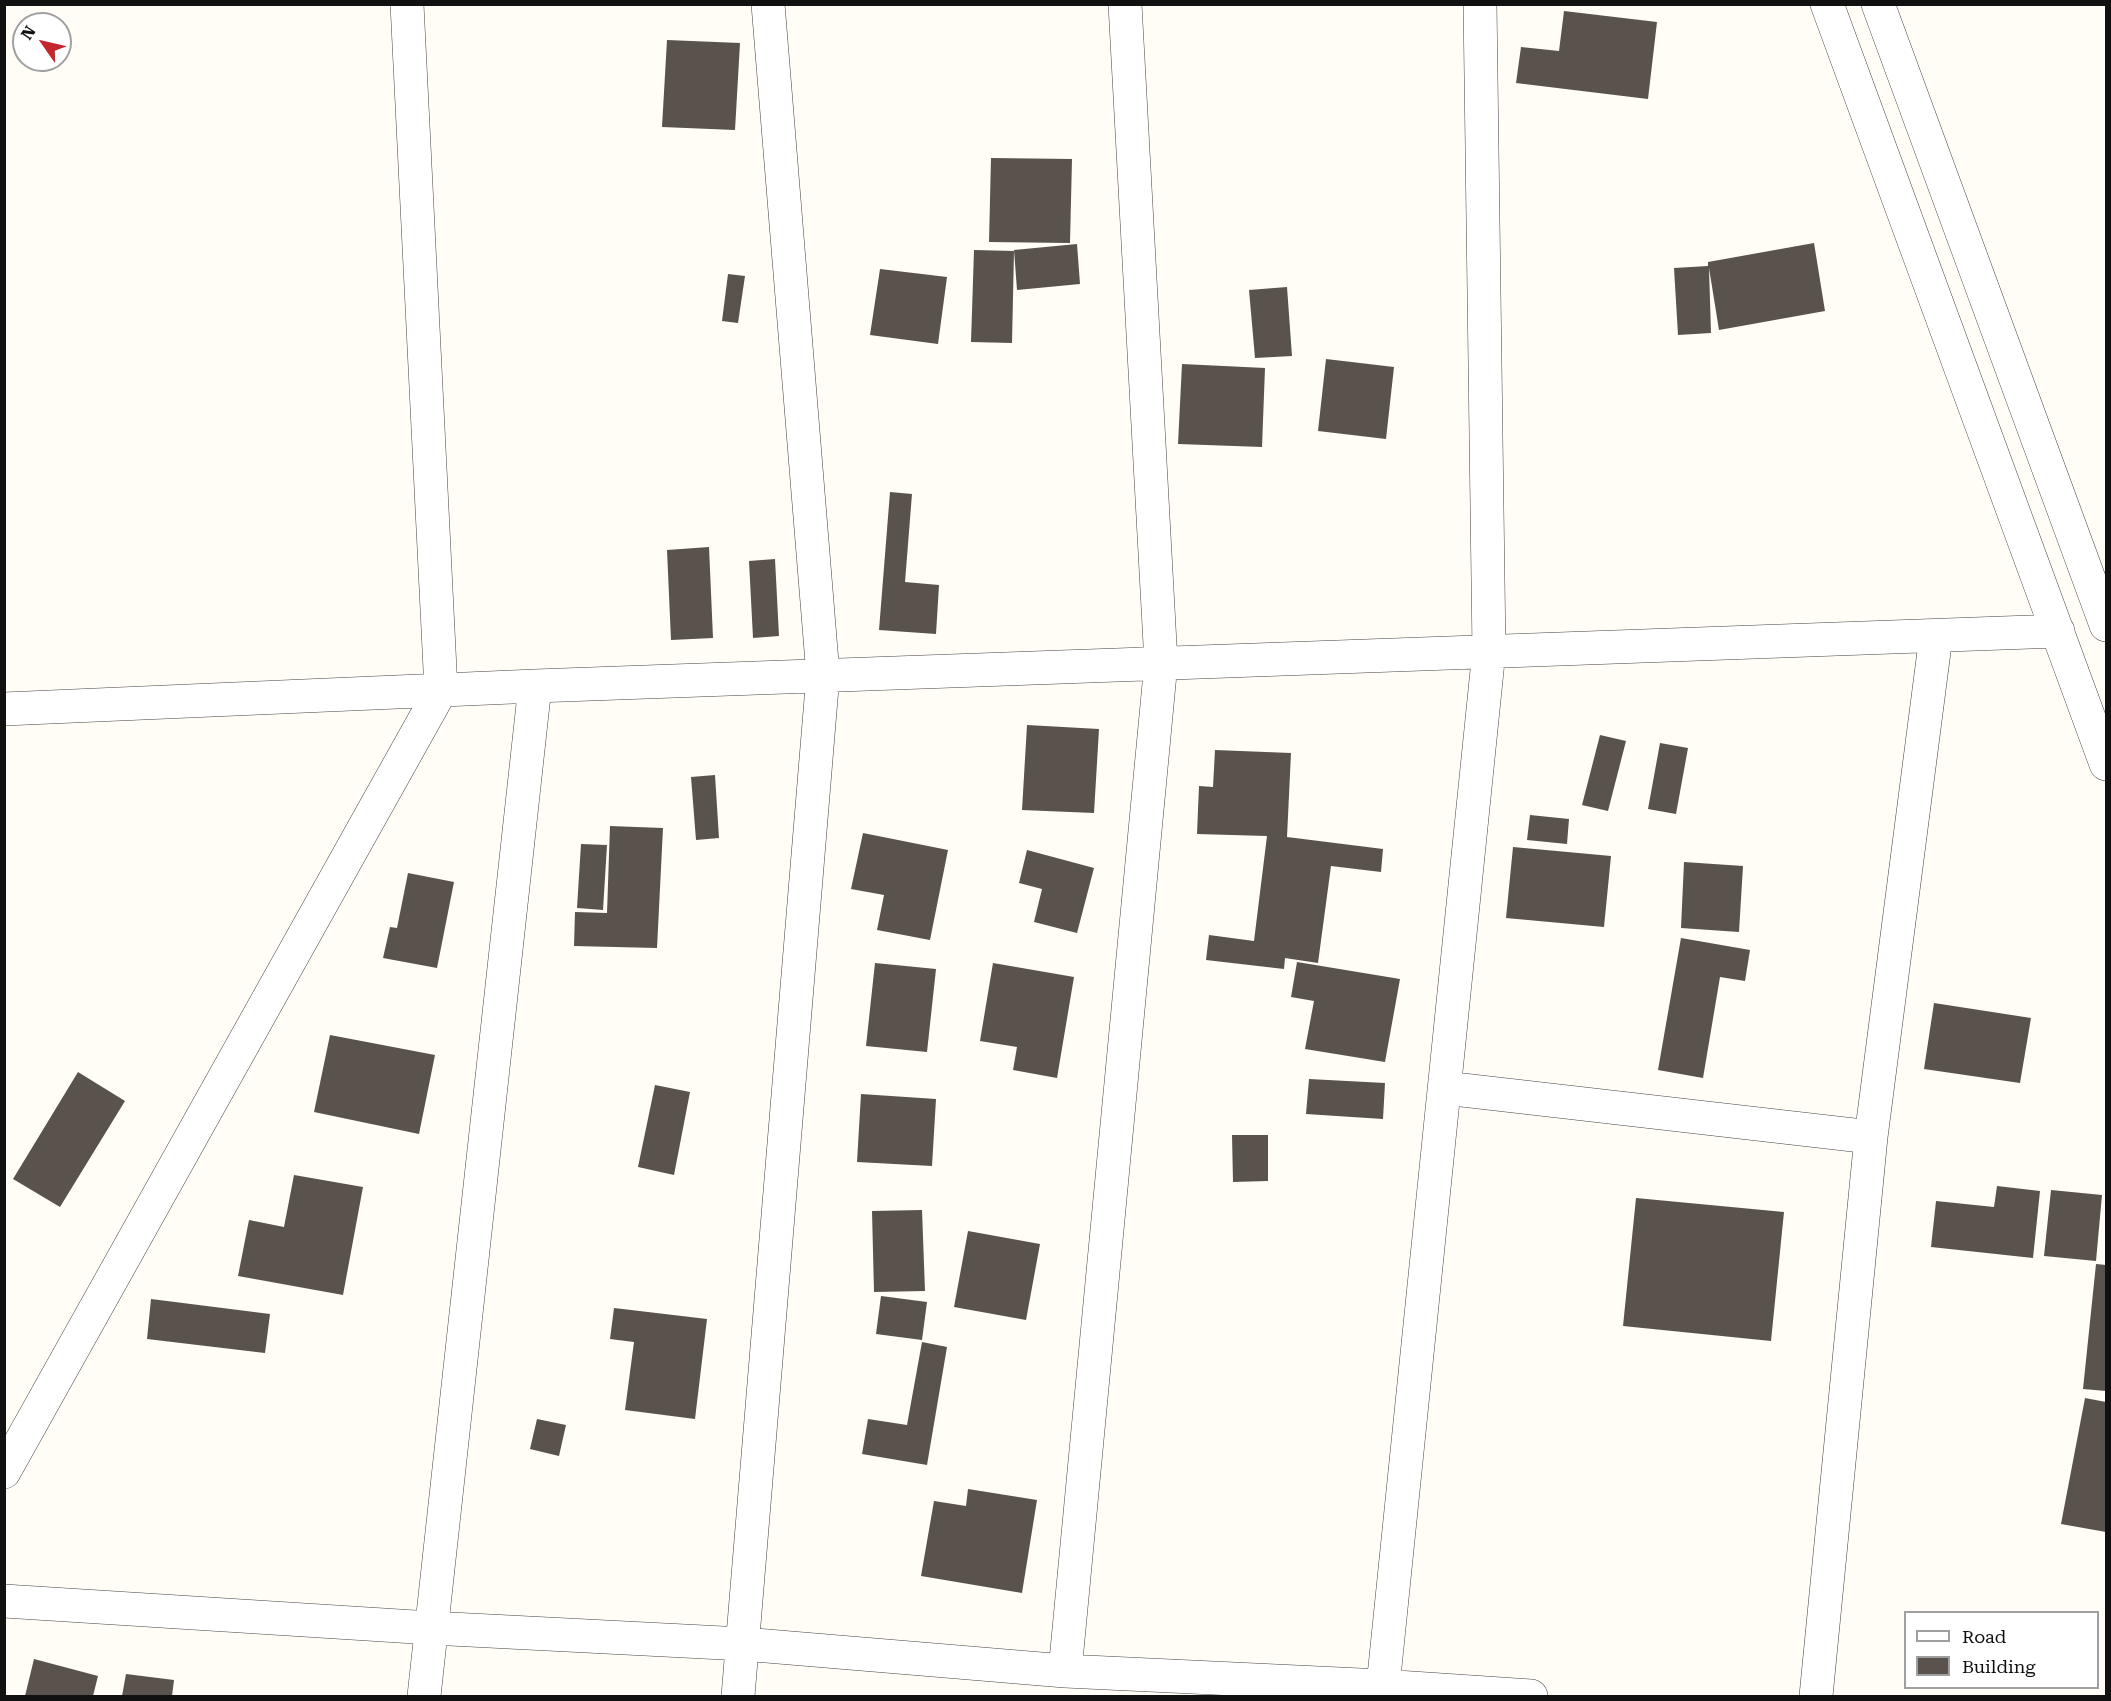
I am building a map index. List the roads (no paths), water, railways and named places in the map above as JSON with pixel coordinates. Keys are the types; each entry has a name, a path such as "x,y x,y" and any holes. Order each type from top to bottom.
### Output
{"street":[{"path":"4,1472 441,690 407,4"},
{"path":"738,1696 823,675 768,4"},
{"path":"1065,1671 1161,663 1125,4"},
{"path":"1382,1691 1489,651 1480,4"},
{"path":"1827,4 2106,764"},
{"path":"1878,4 2106,625"},
{"path":"4,708 823,675 2058,631"},
{"path":"1816,1696 1871,1137 1936,636"},
{"path":"424,1696 535,686"},
{"path":"1445,1088 1871,1137"},
{"path":"4,1601 431,1628 743,1644 1065,1671 1382,1691 1531,1696"}]}
